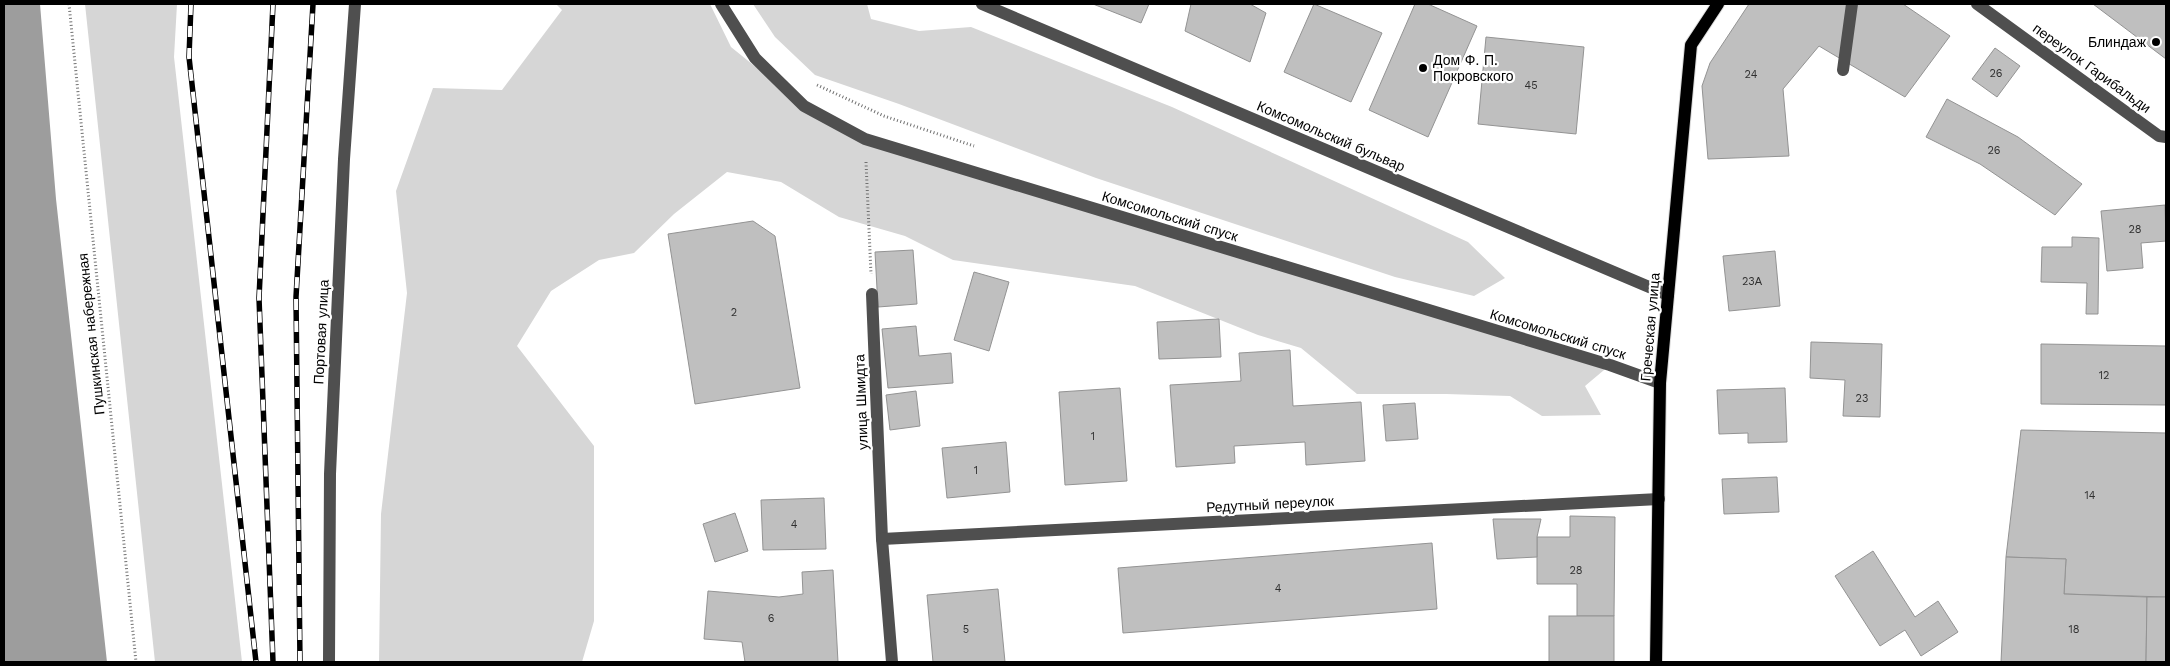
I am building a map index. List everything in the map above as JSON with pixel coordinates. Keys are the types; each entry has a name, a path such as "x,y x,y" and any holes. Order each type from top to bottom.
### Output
{"main road":[{"name":"Греческая улица","path":"1656,662 1660,383 1691,45 1718,4"}],"street":[{"name":"Портовая улица","path":"330,662 330,474 344,159 355,4"},
{"name":"Комсомольский спуск","path":"721,4 755,58 804,106 865,139 1610,365 1660,383"},
{"name":"Комсомольский бульвар","path":"982,4 1668,295"},
{"path":"1843,70 1852,4"},
{"name":"переулок Гарибальди","path":"1977,4 2159,136 2166,137"},
{"name":"улица Шмидта","path":"872,294 882,539 892,662"},
{"name":"Редутный переулок","path":"882,539 1659,499"}],"path":[{"name":"Пушкинская набережная","path":"69,4 136,662"},
{"path":"816,85 884,116 977,147"},
{"path":"865,139 872,294"}],"shaded area":[{"path":"4,4 40,4 56,199 107,662 4,662"},
{"path":"85,4 177,4 174,57 242,662 155,662"},
{"path":"556,4 710,4 731,47 804,106 865,139 1610,365 1585,386 1601,415 1542,416 1510,396 1357,394 1301,348 1258,335 1135,286 953,260 905,236 839,217 781,182 727,172 674,214 634,253 599,260 551,291 517,346 594,446 594,621 582,662 379,662 381,514 407,293 396,191 433,88 502,90 562,10"},
{"path":"753,4 867,4 871,19 919,31 971,27 1172,107 1468,242 1505,278 1474,296 1395,277 1096,178 899,104 815,75 775,37"}],"building":[{"path":"1093,4 1149,4 1141,23"},
{"path":"1191,4 1250,4 1266,13 1250,62 1185,31"},
{"path":"1314,4 1382,33 1351,102 1284,72"},
{"name":"Дом Ф. П. Покровского","path":"1415,4 1428,4 1477,26 1428,137 1369,110"},
{"path":"1749,4 1903,4 1950,36 1905,97 1819,46 1783,89 1789,156 1708,159 1702,86 1710,63"},
{"path":"2093,4 2166,4 2166,59"},
{"path":"1486,37 1584,47 1576,134 1478,124"},
{"path":"1995,48 2020,66 1997,97 1972,79"},
{"path":"1947,99 2018,137 2082,184 2055,215 1980,164 1926,137"},
{"path":"2165,205 2166,241 2141,243 2143,268 2107,271 2101,211"},
{"path":"753,221 775,236 800,388 695,404 668,234"},
{"path":"2072,237 2099,238 2098,314 2086,314 2087,283 2041,282 2042,247 2072,247"},
{"path":"913,250 917,304 878,307 875,252"},
{"path":"1775,251 1780,306 1729,311 1723,256"},
{"path":"974,272 1009,282 989,351 954,340"},
{"path":"1219,319 1221,357 1159,359 1157,322"},
{"path":"916,326 919,356 951,353 953,383 888,388 882,329"},
{"path":"1811,342 1882,344 1880,417 1843,416 1845,380 1810,378"},
{"path":"2041,344 2166,346 2166,405 2041,404"},
{"path":"1290,350 1293,406 1361,402 1365,461 1306,465 1305,442 1234,446 1235,463 1176,467 1170,385 1241,381 1239,353"},
{"path":"1120,388 1127,481 1065,485 1059,392"},
{"path":"1785,388 1787,442 1748,443 1748,433 1719,434 1717,390"},
{"path":"916,391 920,426 890,430 886,395"},
{"path":"1415,403 1418,439 1386,441 1383,405"},
{"path":"2021,430 2166,433 2166,597 2064,594 2066,559 2006,557"},
{"path":"1006,442 1010,492 947,498 942,448"},
{"path":"1777,477 1779,512 1724,514 1722,479"},
{"path":"824,498 826,549 763,550 761,500"},
{"path":"735,513 748,551 715,562 703,524"},
{"path":"1570,516 1615,517 1614,616 1577,616 1577,584 1537,584 1537,537 1570,537"},
{"path":"1493,519 1541,519 1537,537 1537,557 1497,559"},
{"path":"1432,543 1437,609 1123,633 1118,568"},
{"path":"1873,551 1915,617 1938,601 1958,632 1921,656 1905,630 1880,646 1835,576"},
{"path":"2006,557 2066,559 2064,594 2147,597 2146,662 2001,662"},
{"path":"833,570 838,662 745,662 742,642 704,639 708,591 779,597 803,594 802,572"},
{"path":"998,589 1005,662 933,662 927,595"},
{"path":"2147,597 2166,597 2166,662 2146,662"},
{"path":"1549,616 1614,616 1614,662 1549,662"}],"railway":[{"path":"191,4 189,57 256,662"},
{"path":"273,4 259,298 273,662"},
{"path":"300,662 296,297 313,4"}],"place":[{"name":"Блиндаж","path":"2156,42"},
{"name":"Дом Ф. П. Покровского","path":"1423,68"}]}
